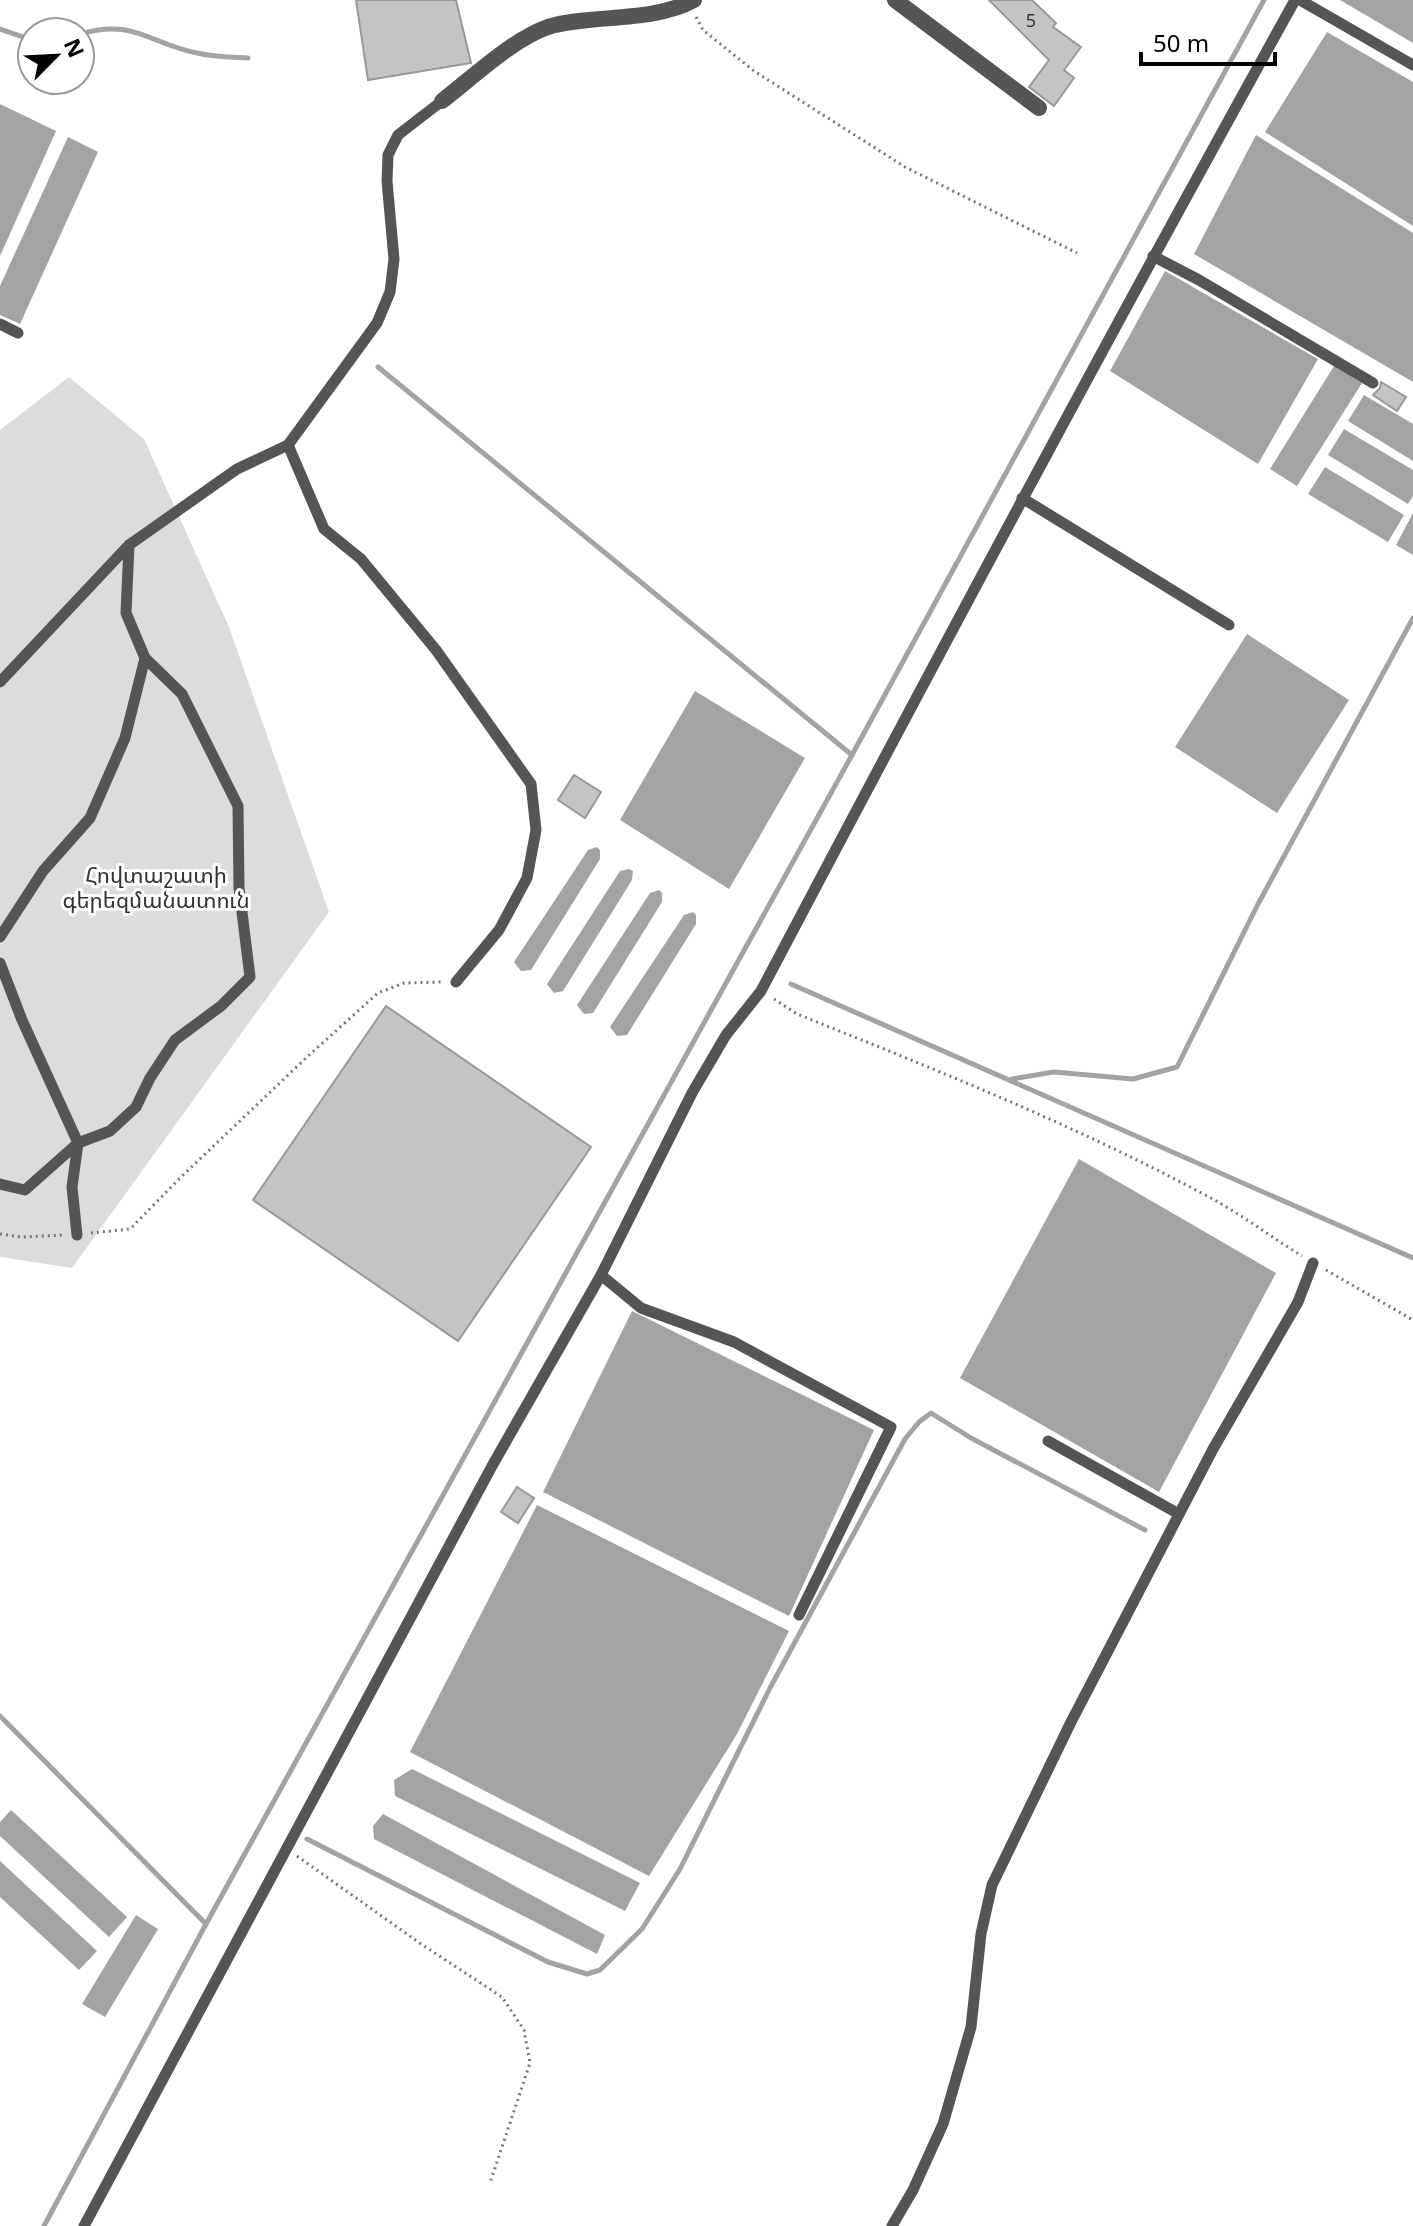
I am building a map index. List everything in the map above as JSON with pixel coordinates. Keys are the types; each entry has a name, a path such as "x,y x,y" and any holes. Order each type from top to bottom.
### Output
{"street":[{"path":"895,0 1039,108"},
{"path":"442,101 522,39 549,27 624,18 691,2"}],"lane":[{"path":"84,2226 548,1364 601,1275 692,1093 726,1035 761,991 1153,256 1298,0 1413,65"},
{"path":"0,682 129,545 237,469 288,445 377,323 390,292 394,259 387,181 388,155 398,135 442,101"},
{"path":"1153,256 1373,383"},
{"path":"0,324 18,333"},
{"path":"288,445 324,529 361,559 436,650 531,784 536,830 527,878 499,930 456,982"},
{"path":"1022,498 1229,625"},
{"path":"0,1184 25,1190 78,1143 110,1131 136,1107 150,1078 175,1040 221,1006 250,977 239,888 238,806 182,694 145,658 126,613 129,545"},
{"path":"0,937 43,871 90,818 125,738 145,658"},
{"path":"0,963 22,1020 78,1143 72,1187 77,1235"},
{"path":"892,2226 913,2190 943,2124 971,2027 981,1934 992,1885 1071,1722 1213,1449 1298,1302 1313,1263"},
{"path":"601,1275 641,1308 734,1342 891,1427 799,1615"},
{"path":"1048,1441 1179,1514"}],"path":[{"path":"691,2 703,30 754,71 905,167 1077,253"},
{"path":"0,1234 22,1237 77,1235 130,1229 284,1078 378,993 404,983 456,982"},
{"path":"761,991 797,1014 955,1078 1113,1149 1212,1199 1313,1263 1413,1320"},
{"path":"287,1849 502,1997 524,2030 530,2063 490,2183"}],"green space":[{"name":"Հովտաշատի գերեզմանատուն","path":"69,377 144,439 229,627 329,912 72,1268 0,1257 0,430"}],"shaded area":[{"path":"1340,0 1413,0 1413,43"},
{"path":"1327,32 1413,82 1413,226 1265,132"},
{"path":"0,104 56,131 0,256"},
{"path":"1256,135 1413,233 1413,382 1194,254"},
{"path":"68,137 98,152 20,324 0,315 0,286"},
{"path":"1165,271 1318,359 1258,464 1110,371"},
{"path":"1334,366 1362,383 1297,486 1270,469"},
{"path":"1364,395 1413,424 1413,461 1348,421"},
{"path":"1344,429 1413,470 1413,496 1408,504 1328,455"},
{"path":"1325,467 1404,515 1388,542 1308,494"},
{"path":"1413,513 1413,555 1396,545"},
{"path":"1247,634 1349,700 1277,813 1175,747"},
{"path":"695,691 805,758 729,889 620,820"},
{"path":"597,847 600,859 531,970 521,971 514,962 588,850"},
{"path":"620,871 633,871 632,880 563,991 554,993 547,984"},
{"path":"659,890 662,902 593,1013 584,1014 577,1005 650,893"},
{"path":"693,912 696,924 627,1035 617,1036 610,1027 684,915"},
{"path":"1079,1159 1276,1273 1159,1492 960,1378"},
{"path":"632,1311 874,1430 789,1616 543,1492"},
{"path":"537,1505 789,1631 737,1734 649,1876 410,1752"},
{"path":"412,1769 640,1883 625,1911 395,1796 394,1780"},
{"path":"11,1810 127,1917 109,1937 0,1836 0,1822"},
{"path":"383,1814 605,1935 597,1954 374,1839 373,1826"},
{"path":"0,1861 97,1951 79,1970 0,1897"},
{"path":"136,1915 158,1929 105,2017 82,2004"}],"building":[{"path":"356,0 456,0 471,63 368,80"},
{"path":"989,0 1032,0 1056,23 1053,27 1081,47 1064,70 1074,78 1054,106 1029,87 1049,60"},
{"path":"1381,382 1406,397 1397,411 1373,395"},
{"path":"574,775 601,792 585,818 558,800"},
{"path":"386,1006 591,1147 458,1341 253,1200"},
{"path":"517,1487 534,1498 518,1523 501,1512"}],"waterway":[{"path":"44,2226 206,1924 852,755 1264,0"},
{"path":"0,29 16,34"},
{"path":"96,31 128,31 197,53 248,58"},
{"path":"378,367 852,755"},
{"path":"1012,1079 1054,1072 1133,1079 1177,1067 1257,906 1413,618"},
{"path":"791,984 1413,1258"},
{"path":"307,1839 548,1962 587,1974 600,1970 642,1929 680,1869 770,1688 905,1439 919,1422 931,1413 971,1438 1145,1530"},
{"path":"0,1716 206,1924"}]}
